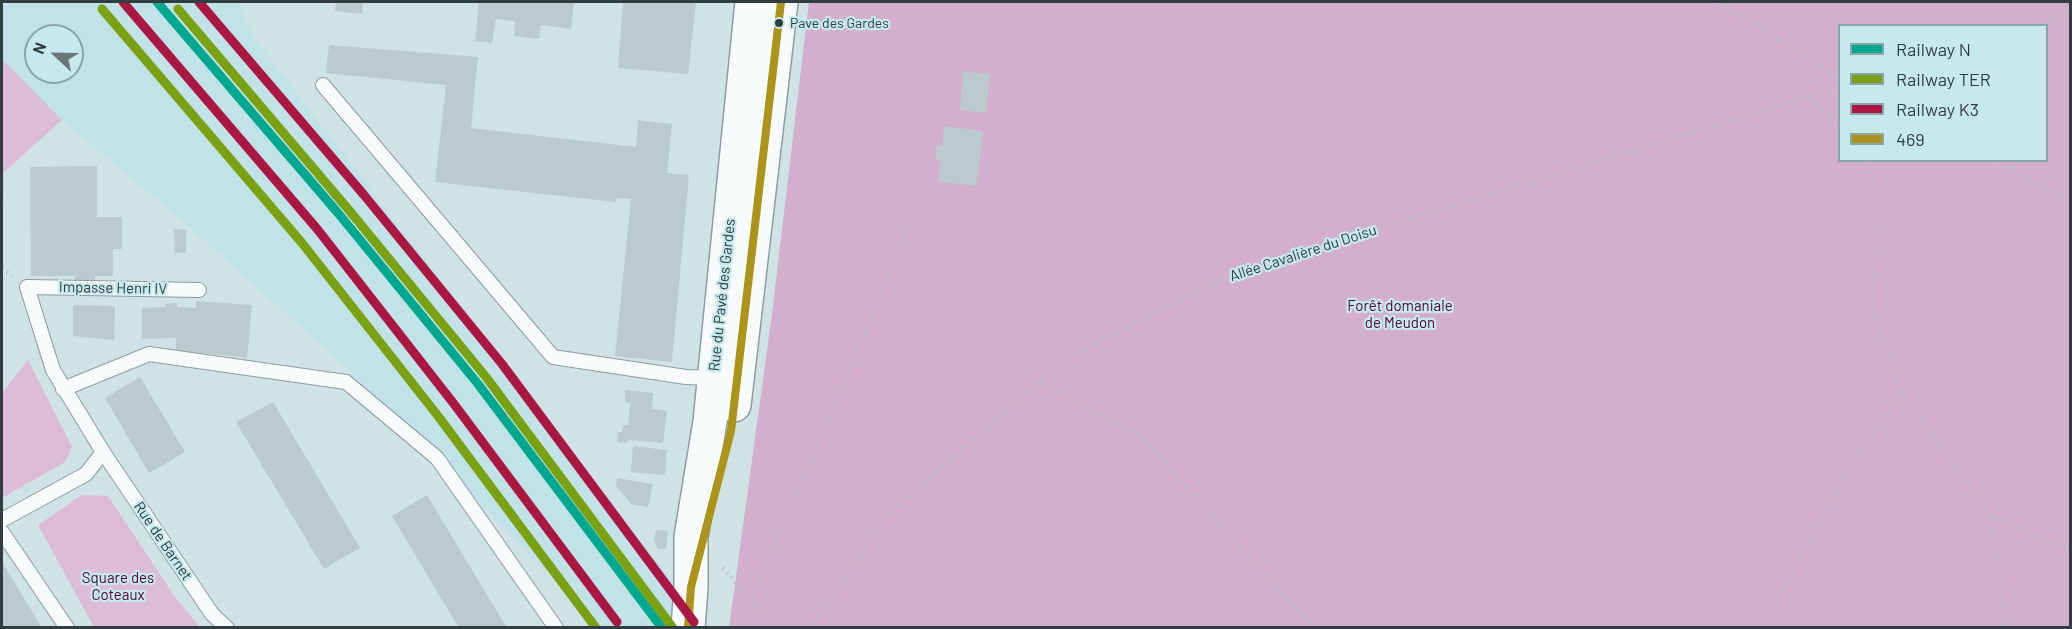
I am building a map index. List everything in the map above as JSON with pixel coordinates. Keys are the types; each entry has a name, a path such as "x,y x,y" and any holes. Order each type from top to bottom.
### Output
{"main road":[{"name":"Rue du Pavé des Gardes","path":"688,627 692,587 691,537 714,378 753,2"},
{"name":"Rue du Pavé des Gardes","path":"692,587 731,431 781,2"}],"lane":[{"path":"323,85 553,357 686,377 714,378"},
{"name":"Impasse Henri IV","path":"27,286 199,290"},
{"name":"Rue de Barnet","path":"27,286 52,370 63,389 212,614 227,627"},
{"path":"63,389 149,354 346,382 437,458 556,627"},
{"path":"2,520 86,474 103,452"},
{"path":"2,532 67,627"}],"path":[{"path":"1714,2 1755,23 1838,78"},
{"path":"2037,24 2070,13"},
{"name":"Allée Cavalière du Doisu","path":"812,627 891,512 1070,357 1236,272 1838,87"},
{"path":"1810,96 1838,128"},
{"path":"1866,162 1879,200 1872,303 1902,393 1991,516 2005,627"},
{"path":"1997,162 2070,201"},
{"path":"752,601 915,213"},
{"path":"1040,383 1143,438 1254,564 1316,627"},
{"path":"1762,627 1846,473 1902,393"},
{"path":"1991,516 2070,550"},
{"path":"703,546 776,627"}],"shaded area":[{"path":"2,2 238,2 256,40 708,627 589,627 578,603 343,364 173,213 62,120 27,84 84,84 84,24 24,24 24,81 2,59"}],"green space":[{"name":"Forêt domaniale de Meudon","path":"809,2 2070,2 2070,627 729,628 772,314"},
{"path":"2,59 24,84 62,120 4,172 2,249"},
{"path":"28,360 72,447 65,462 2,498 2,393"},
{"name":"Square des Coteaux","path":"82,495 108,496 175,597 200,627 94,627 38,525"}],"building":[{"path":"336,2 363,2 362,14 335,11"},
{"path":"479,2 574,2 571,29 541,25 539,39 514,36 515,21 496,19 492,43 475,41"},
{"path":"623,2 696,2 688,74 618,68"},
{"path":"329,45 478,57 471,128 636,147 638,120 672,124 667,173 689,175 672,362 615,356 631,199 617,198 616,202 435,182 446,85 326,73"},
{"path":"963,71 990,74 986,113 960,110"},
{"path":"944,126 983,131 977,186 938,182 941,160 935,160 937,145 942,146"},
{"path":"97,166 97,217 122,217 122,249 113,249 113,276 95,276 95,282 75,282 75,276 31,276 30,167"},
{"path":"174,229 186,230 186,253 175,253"},
{"path":"196,301 252,305 247,358 176,350 176,338 142,339 142,308 166,307 165,304 177,303 177,307 196,308"},
{"path":"73,305 115,306 114,340 73,336"},
{"path":"140,377 185,452 149,473 105,398"},
{"path":"625,390 653,393 652,409 667,411 663,443 628,440 627,443 617,442 618,432 622,432 623,425 628,425 630,403 625,402"},
{"path":"273,402 360,548 324,569 236,422"},
{"path":"633,446 667,450 665,475 631,472"},
{"path":"617,478 653,484 648,507 631,504 616,486"},
{"path":"427,495 507,628 459,628 392,516"},
{"path":"656,530 668,531 666,549 658,549 654,540"},
{"path":"2,562 42,628 2,628"}],"rail line":[{"name":"K3","path":"123,2 318,230 454,404 617,622"},
{"name":"N","path":"157,2 338,213 478,384 662,628"},
{"name":"K3","path":"199,2 364,195 502,364 694,622"},
{"name":"TER","path":"102,9 302,243 438,416 596,628"},
{"name":"TER","path":"178,9 348,209 486,377 673,628"}],"transit line":[{"name":"469","path":"688,628 691,587 731,431 781,2"}],"place":[{"name":"Pave des Gardes","path":"779,23"}]}
